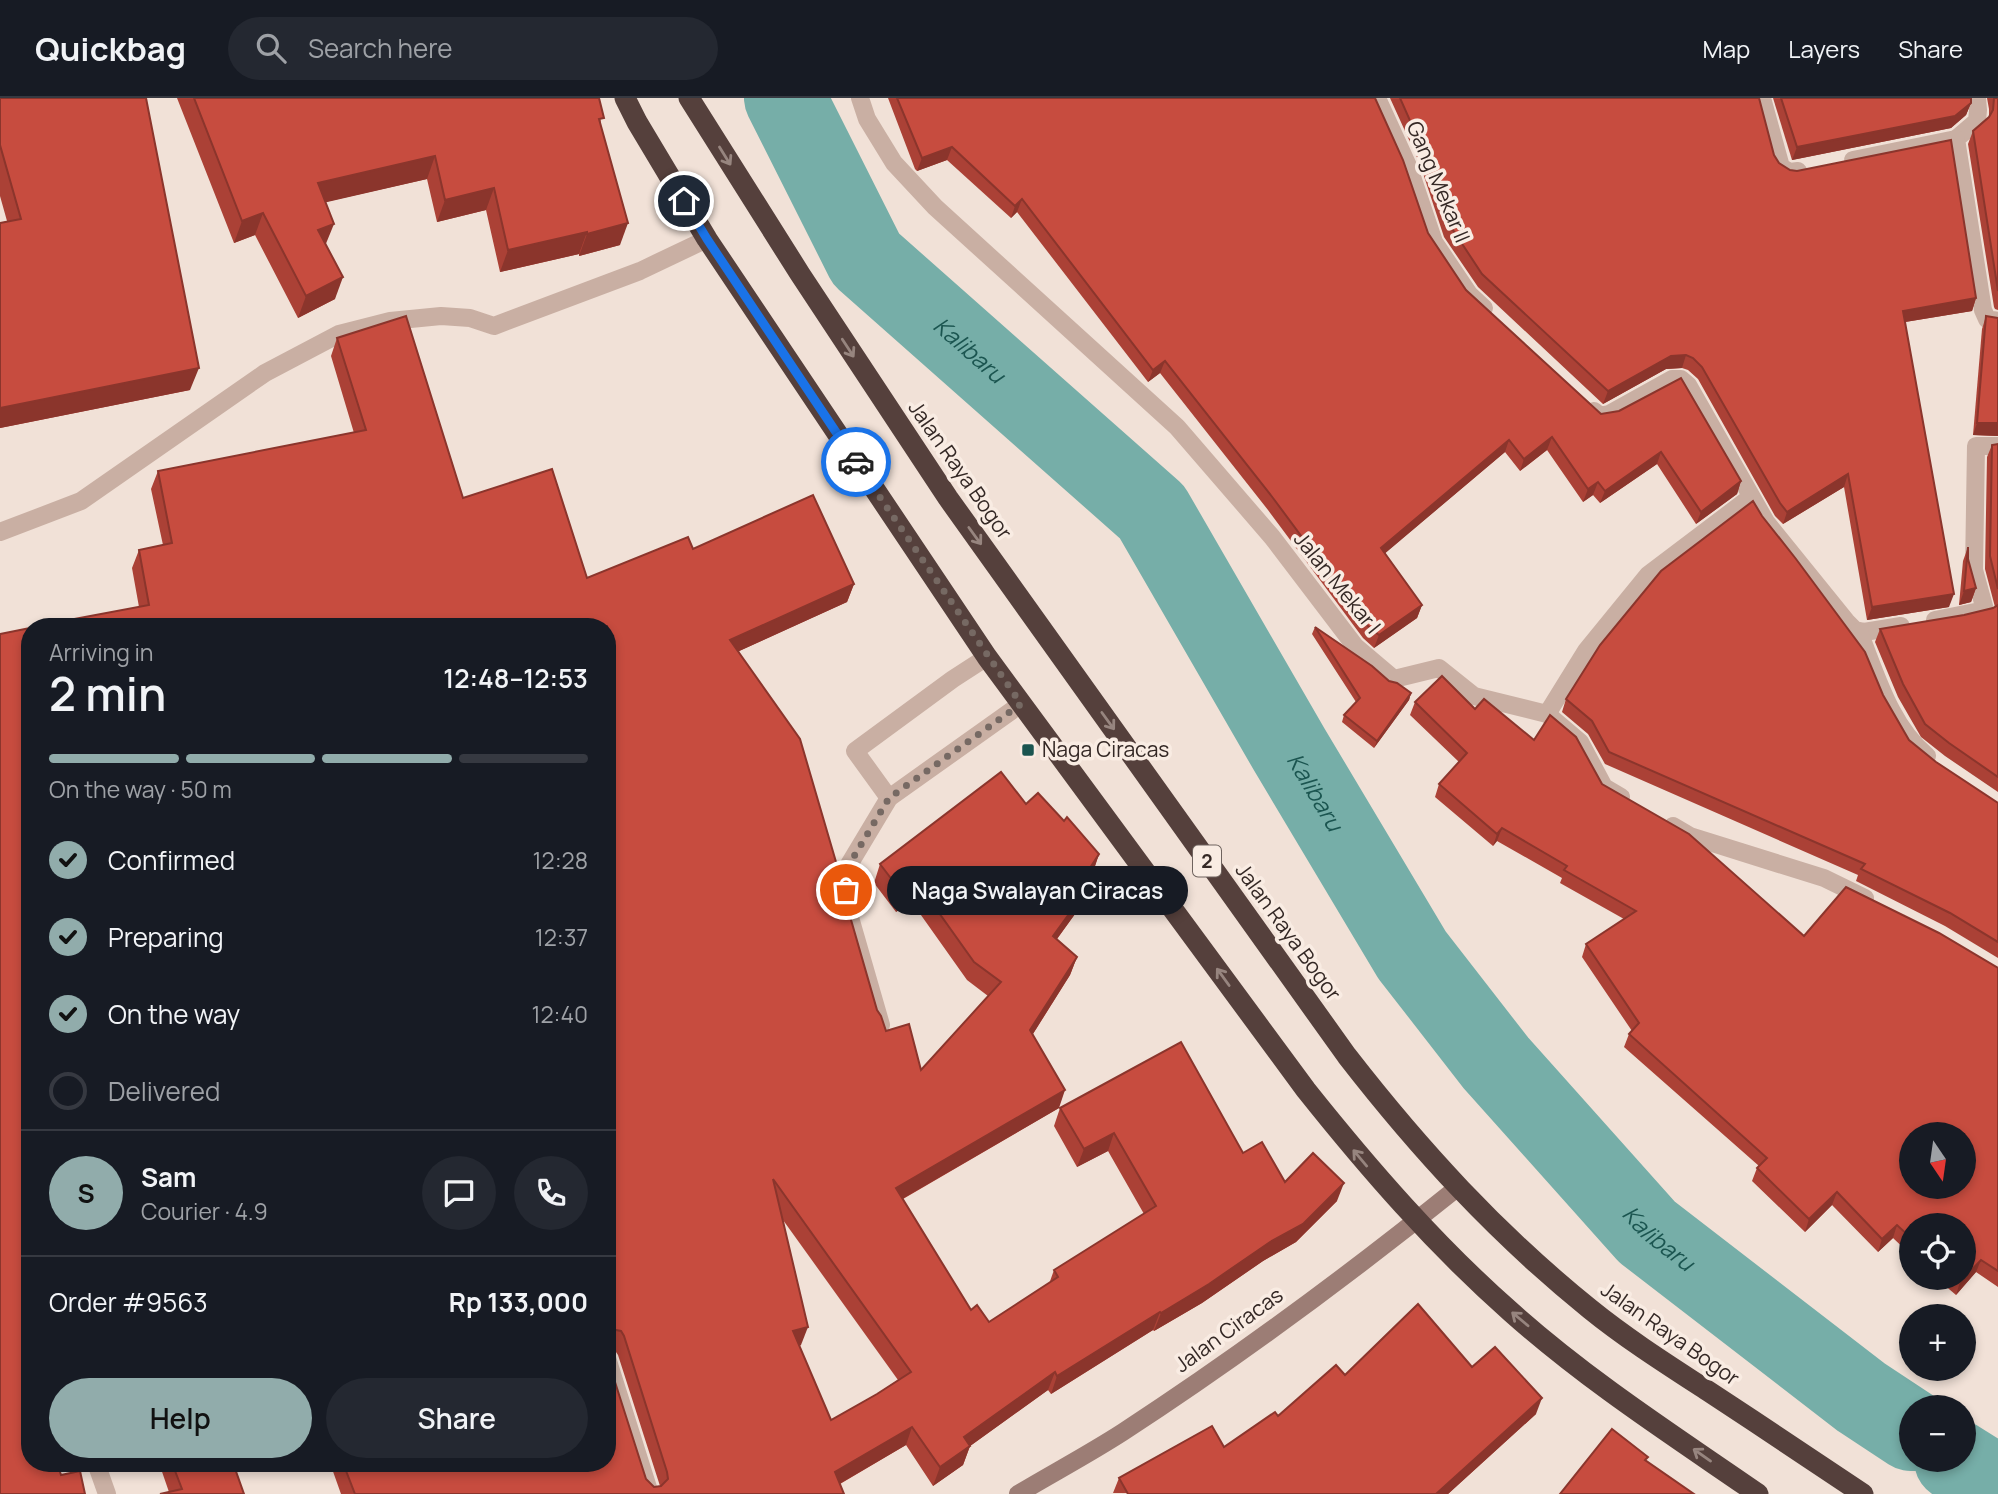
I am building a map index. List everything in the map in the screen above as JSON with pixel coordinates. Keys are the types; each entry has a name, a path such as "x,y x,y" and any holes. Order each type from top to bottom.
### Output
{"highway":[{"path":"625,98 707,239 987,657 1306,1090 1359,1156 1416,1221 1512,1313 1573,1363 1758,1494"},
{"name":"Jalan Raya Bogor","path":"689,98 800,274 948,498 1347,1056 1385,1105 1457,1188 1525,1254 1591,1310 1863,1494"}],"street":[{"name":"Jalan Mekar I","path":"860,98 866,119 894,163 934,207 1177,427 1272,537 1355,646 1394,679 1439,668 1474,696 1546,714 1580,742 1604,787 1636,806"},
{"name":"Gang Mekar II","path":"1377,98 1409,168 1434,242 1469,294 1498,321"},
{"path":"1762,98 1783,169 1790,172 1815,167"},
{"path":"1841,162 1956,139 1977,121 1977,98"},
{"path":"1956,139 1983,310 1987,319 1998,321"},
{"path":"0,532 80,501 265,373 339,334 390,321 441,316 470,318 494,326 640,271 707,239"},
{"path":"1583,401 1600,416 1609,414 1672,380 1681,379 1688,385 1766,522 1846,621 1859,632 1888,702 1912,744 1938,765"},
{"path":"1859,632 1985,610 1974,570 1976,446 1998,446"},
{"path":"1546,714 1586,651 1648,575 1751,497"},
{"path":"889,798 855,751 987,657"},
{"path":"881,1025 847,907 844,873 889,798 1021,704"},
{"path":"1658,818 1690,836 1824,878 1882,907"},
{"name":"Jalan Ciracas","path":"1018,1494 1122,1433 1217,1367 1457,1188"},
{"path":"616,1386 650,1494"},
{"path":"99,1472 107,1494"}],"building":[{"path":"0,98 146,98 199,368 0,408 0,223 21,219 0,145"},
{"path":"194,98 599,98 604,118 599,119 628,223 508,250 494,188 445,200 435,156 318,183 334,224 318,230 343,277 306,296 263,213 242,221"},
{"path":"897,98 1375,98 1403,160 1428,233 1466,290 1601,414 1619,411 1681,378 1741,481 1701,512 1661,452 1605,491 1598,482 1588,489 1552,437 1524,459 1509,440 1381,548 1422,605 1379,635 1368,626 1273,498 1165,361 1153,370 1022,199 1015,206 952,147 922,158"},
{"path":"1400,98 1759,98 1774,155 1779,163 1797,171 1951,140 1976,298 1903,311 1954,594 1872,607 1848,474 1787,512 1702,367 1693,358 1686,355 1671,356 1608,391 1482,274 1449,224 1424,152"},
{"path":"1781,98 1971,98 1971,103 1955,116 1797,147"},
{"path":"1994,98 1998,98 1998,291 1973,131 1989,117"},
{"path":"406,316 463,498 552,469 587,578 688,537 693,549 813,495 854,584 730,640 800,739 877,1010 886,1031 909,1024 921,1070 1001,982 974,962 917,882 903,894 880,864 1001,772 1026,804 1038,793 1064,821 1067,817 1099,854 1075,891 1082,896 1053,936 1077,957 1030,1030 1065,1090 896,1188 971,1310 977,1305 989,1322 1058,1277 1054,1270 1156,1206 1114,1133 1084,1149 1060,1108 1181,1042 1243,1153 1262,1142 1285,1182 1313,1153 1344,1183 1303,1224 1057,1376 1055,1372 964,1437 970,1446 940,1467 912,1427 835,1472 844,1494 355,1494 346,1472 616,1472 616,1385 646,1479 654,1487 661,1486 668,1479 624,1336 621,1331 616,1330 616,618 80,618 149,605 139,550 172,543 158,471 366,430 337,338","holes":["773,1179 911,1372 831,1420 793,1331 808,1327"]},
{"path":"1986,316 1998,318 1998,423 1977,423"},
{"path":"1998,444 1998,589 1990,556 1992,445"},
{"path":"1753,501 1865,652 1883,695 1909,740 1936,762 1998,803 1998,942 1950,913 1861,869 1865,864 1609,752 1592,721 1566,699 1600,645 1661,571"},
{"path":"1968,547 1968,559 1976,588 1964,591"},
{"path":"1998,605 1998,777 1925,724 1903,684 1880,629 1964,615"},
{"path":"1315,627 1389,681 1411,693 1377,741 1344,715 1360,698"},
{"path":"21,630 21,1472 60,1472 61,1475 80,1472 85,1494 0,1494 0,634"},
{"path":"1442,676 1475,709 1484,699 1534,740 1550,715 1576,737 1602,784 1689,834 1804,936 1846,887 1939,933 1998,968 1998,1271 1981,1260 1976,1265 1976,1213 1899,1213 1899,1227 1897,1225 1882,1239 1837,1192 1809,1219 1757,1168 1767,1158 1629,1034 1639,1023 1586,944 1636,911 1564,870 1567,866 1502,828 1497,834 1439,784 1467,753 1415,702"},
{"path":"1418,1304 1472,1367 1495,1347 1542,1398 1436,1494 1128,1494 1119,1478 1212,1426 1224,1447 1275,1412 1278,1416 1336,1365 1345,1375"},
{"path":"1612,1429 1648,1457 1645,1460 1694,1494 1560,1494"},
{"path":"175,1472 236,1472 244,1494 160,1494 182,1489"}],"waterway":[{"name":"Kalibaru","path":"785,98 866,259 1152,512 1412,955 1496,1063 1647,1232 1861,1397 1899,1422"},
{"name":"Kalibaru","path":"1974,1472 1998,1487"}],"way so far":[{"path":"846,890 844,873 889,798 1021,704 856,462"}],"place":[{"name":"Naga Ciracas","path":"1028,750"},
{"name":"Naga Swalayan Ciracas","path":"846,890"}],"route":[{"path":"684,201 856,462"}]}
